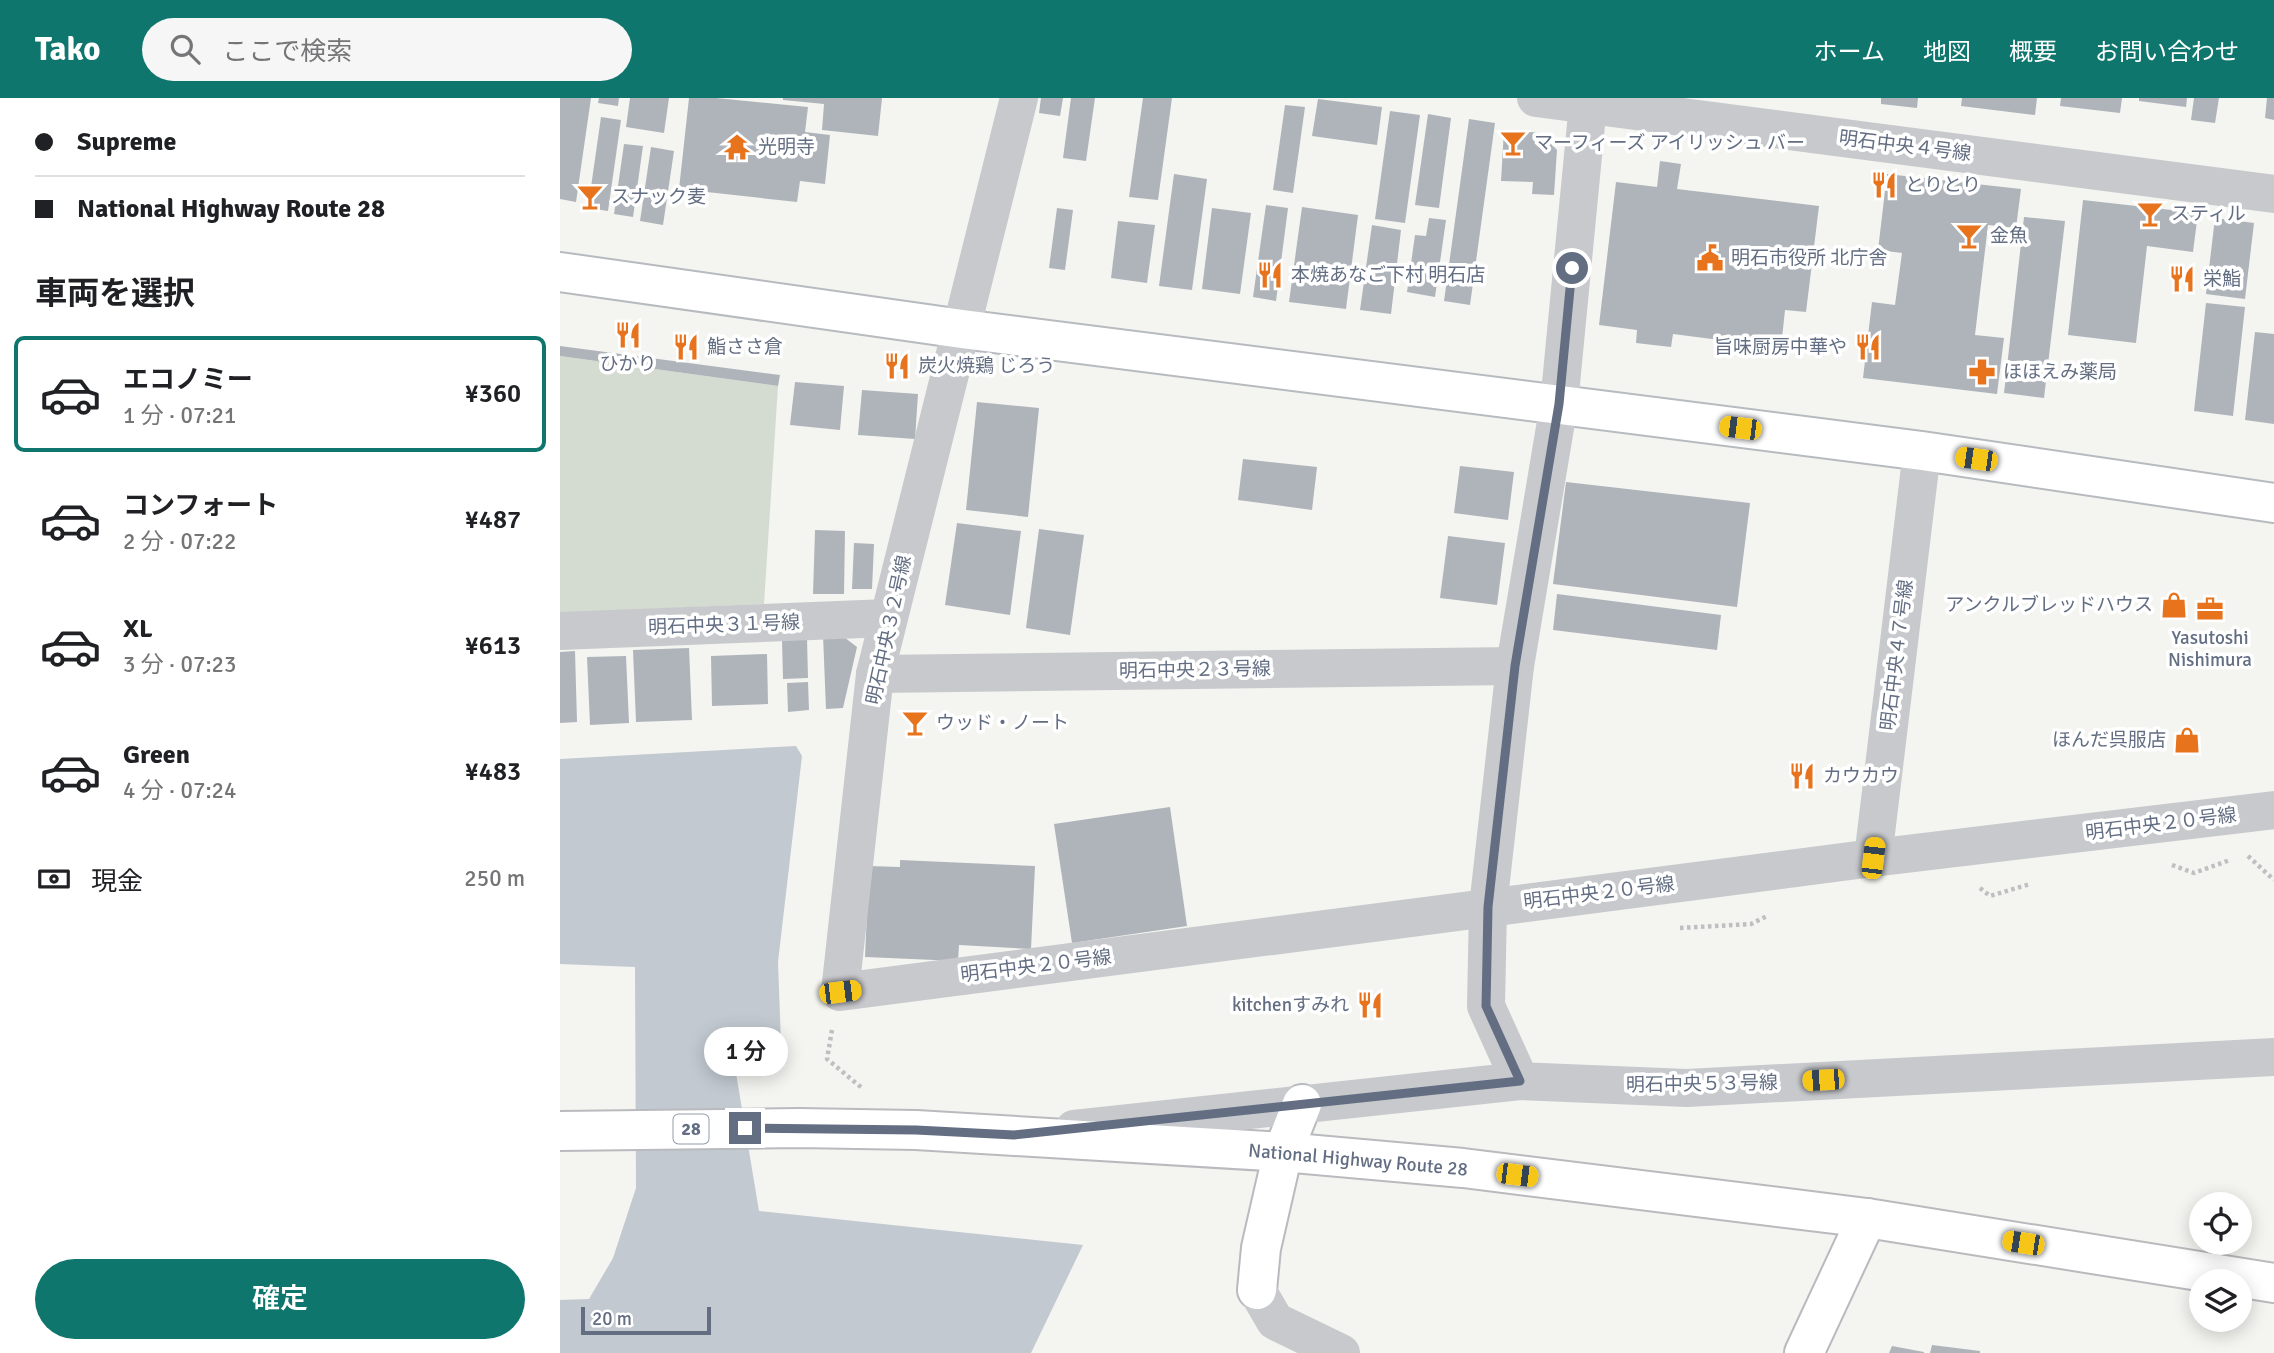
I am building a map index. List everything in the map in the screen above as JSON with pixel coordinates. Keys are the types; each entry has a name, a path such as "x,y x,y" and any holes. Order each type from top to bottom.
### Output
{"main road":[{"path":"560,272 962,329 1922,451 2274,503"},
{"path":"1257,1290 1261,1248 1283,1152 1302,1104"},
{"name":"National Highway Route 28","path":"572,1130 916,1130 1283,1152 1463,1168 1867,1218 2274,1283"},
{"path":"1804,1353 1867,1218"}],"street":[{"name":"明石中央３２号線","path":"840,992 875,674 1019,98"},
{"name":"明石中央４号線","path":"1536,98 2274,194"},
{"path":"1520,1081 1486,1006 1488,907 1515,666 1559,404 1587,104"},
{"name":"明石中央４７号線","path":"1873,858 1922,451"},
{"name":"明石中央３１号線","path":"560,631 888,618"},
{"name":"明石中央２３号線","path":"875,674 1515,666"},
{"name":"明石中央２０号線","path":"840,992 1873,858 2274,810"},
{"name":"明石中央５３号線","path":"1014,1135 1520,1081 1687,1088 2274,1057"},
{"path":"1257,1290 1275,1321 1341,1353"}],"path":[{"path":"840,992 827,1059 866,1091"}],"shaded area":[{"path":"560,356 778,386 764,604 560,613"},
{"path":"796,746 802,756 778,962 781,1043 731,1043 759,1211 1083,1245 1031,1353 560,1353 560,1300 589,1299 613,1258 636,1188 635,967 560,964 560,759"}],"building":[{"path":"560,98 591,98 576,202 560,199"},
{"path":"599,98 619,98 618,106 598,103"},
{"path":"630,98 669,98 664,133 626,127"},
{"path":"689,98 808,107 805,132 830,135 825,184 800,181 797,202 679,189"},
{"path":"783,98 882,98 878,136 822,130 824,104"},
{"path":"1041,98 1063,98 1060,116 1039,113"},
{"path":"1071,98 1095,98 1086,161 1063,158"},
{"path":"1143,98 1172,98 1158,200 1129,197"},
{"path":"1881,98 1918,98 1917,108 1881,104"},
{"path":"1962,98 2037,98 2035,115 1961,106"},
{"path":"2061,98 2122,98 2120,113 2060,106"},
{"path":"2139,98 2187,98 2186,107 2139,101"},
{"path":"2194,98 2219,98 2215,123 2191,120"},
{"path":"2267,98 2274,98 2274,120 2265,118"},
{"path":"1318,99 1382,107 1377,145 1312,136"},
{"path":"1285,105 1305,107 1293,193 1273,190"},
{"path":"1390,111 1420,115 1405,223 1375,219"},
{"path":"1428,114 1451,118 1439,208 1415,205"},
{"path":"601,117 621,120 608,211 588,208"},
{"path":"1469,119 1495,123 1470,305 1444,301"},
{"path":"1504,130 1541,133 1557,150 1554,195 1532,194 1533,182 1501,181"},
{"path":"624,144 643,146 633,217 614,214"},
{"path":"651,147 674,151 663,225 640,221"},
{"name":"明石市役所 北庁舎","path":"1660,161 1681,164 1677,189 1819,206 1806,312 1785,310 1781,348 1673,334 1671,347 1636,343 1637,330 1599,325 1616,182 1657,187"},
{"path":"1174,174 1207,179 1192,290 1159,286"},
{"path":"1887,174 2021,189 2016,228 1988,225 1975,335 2004,338 1997,394 1863,378 1872,302 1895,305 1902,253 1878,250"},
{"path":"2083,200 2198,213 2193,252 2147,246 2136,343 2068,335"},
{"path":"1266,205 1288,208 1276,301 1253,297"},
{"path":"1302,207 1358,215 1346,309 1289,302"},
{"path":"1057,208 1073,210 1065,270 1049,268"},
{"path":"1212,208 1251,213 1240,294 1202,289"},
{"path":"2024,217 2065,221 2044,398 2004,393"},
{"path":"1429,218 1446,220 1435,297 1407,292 1415,235 1426,236"},
{"path":"2215,218 2254,223 2245,299 2206,294"},
{"path":"1118,221 1155,225 1147,283 1111,278"},
{"path":"1372,225 1401,230 1391,314 1360,310"},
{"path":"2206,303 2245,307 2233,416 2194,411"},
{"path":"2255,332 2274,334 2274,424 2245,420"},
{"path":"560,346 780,375 778,386 560,356"},
{"path":"795,382 844,386 840,430 790,425"},
{"path":"862,390 918,394 915,439 858,435"},
{"path":"977,402 1039,408 1028,517 966,510"},
{"path":"1243,459 1317,467 1312,510 1238,500"},
{"path":"1460,466 1514,472 1508,520 1454,513"},
{"path":"1566,482 1750,503 1737,607 1553,584"},
{"path":"957,523 1021,531 1010,615 945,605"},
{"path":"1039,529 1084,535 1070,635 1026,628"},
{"path":"815,530 845,531 844,594 813,594"},
{"path":"1448,536 1505,543 1497,605 1440,598"},
{"path":"854,543 874,544 872,589 852,589"},
{"path":"1557,594 1721,615 1717,650 1553,630"},
{"path":"840,634 857,647 843,708 826,709 823,635"},
{"path":"807,638 808,678 783,679 782,640"},
{"path":"689,648 692,720 636,722 633,650"},
{"path":"575,651 577,722 560,723 560,652"},
{"path":"767,654 768,704 712,706 711,656"},
{"path":"626,656 629,723 590,725 587,657"},
{"path":"808,682 809,710 788,712 787,683"},
{"path":"1170,807 1187,926 1072,943 1054,824"},
{"path":"900,860 1035,866 1031,949 959,945 958,961 865,957 869,866 900,867"},
{"path":"1932,1345 1980,1351 1980,1353 1930,1353"},
{"path":"1892,1346 1924,1352 1924,1353 1889,1353"}],"place":[{"name":"マーフィーズ アイリッシュ バー","path":"1513,143"},
{"name":"光明寺","path":"737,147"},
{"name":"とりとり","path":"1884,185"},
{"name":"スナック麦","path":"590,197"},
{"name":"スティル","path":"2150,214"},
{"name":"金魚","path":"1969,236"},
{"name":"明石市役所 北庁舎","path":"1710,258"},
{"name":"本焼あなご下村 明石店","path":"1270,275"},
{"name":"栄鮨","path":"2182,279"},
{"name":"ひかり","path":"628,335"},
{"name":"鮨ささ倉","path":"686,347"},
{"name":"旨味厨房中華や","path":"1868,347"},
{"name":"炭火焼鶏 じろう","path":"897,366"},
{"name":"ほほえみ薬局","path":"1982,372"},
{"name":"アンクルブレッドハウス","path":"2174,605"},
{"name":"Yasutoshi Nishimura","path":"2210,609"},
{"name":"ウッド・ノート","path":"915,723"},
{"name":"ほんだ呉服店","path":"2187,740"},
{"name":"カウカウ","path":"1802,776"},
{"name":"kitchenすみれ","path":"1370,1005"}],"route":[{"path":"745,1128 916,1130 1014,1135 1520,1081 1486,1006 1488,907 1515,666 1559,404 1572,268"}]}
